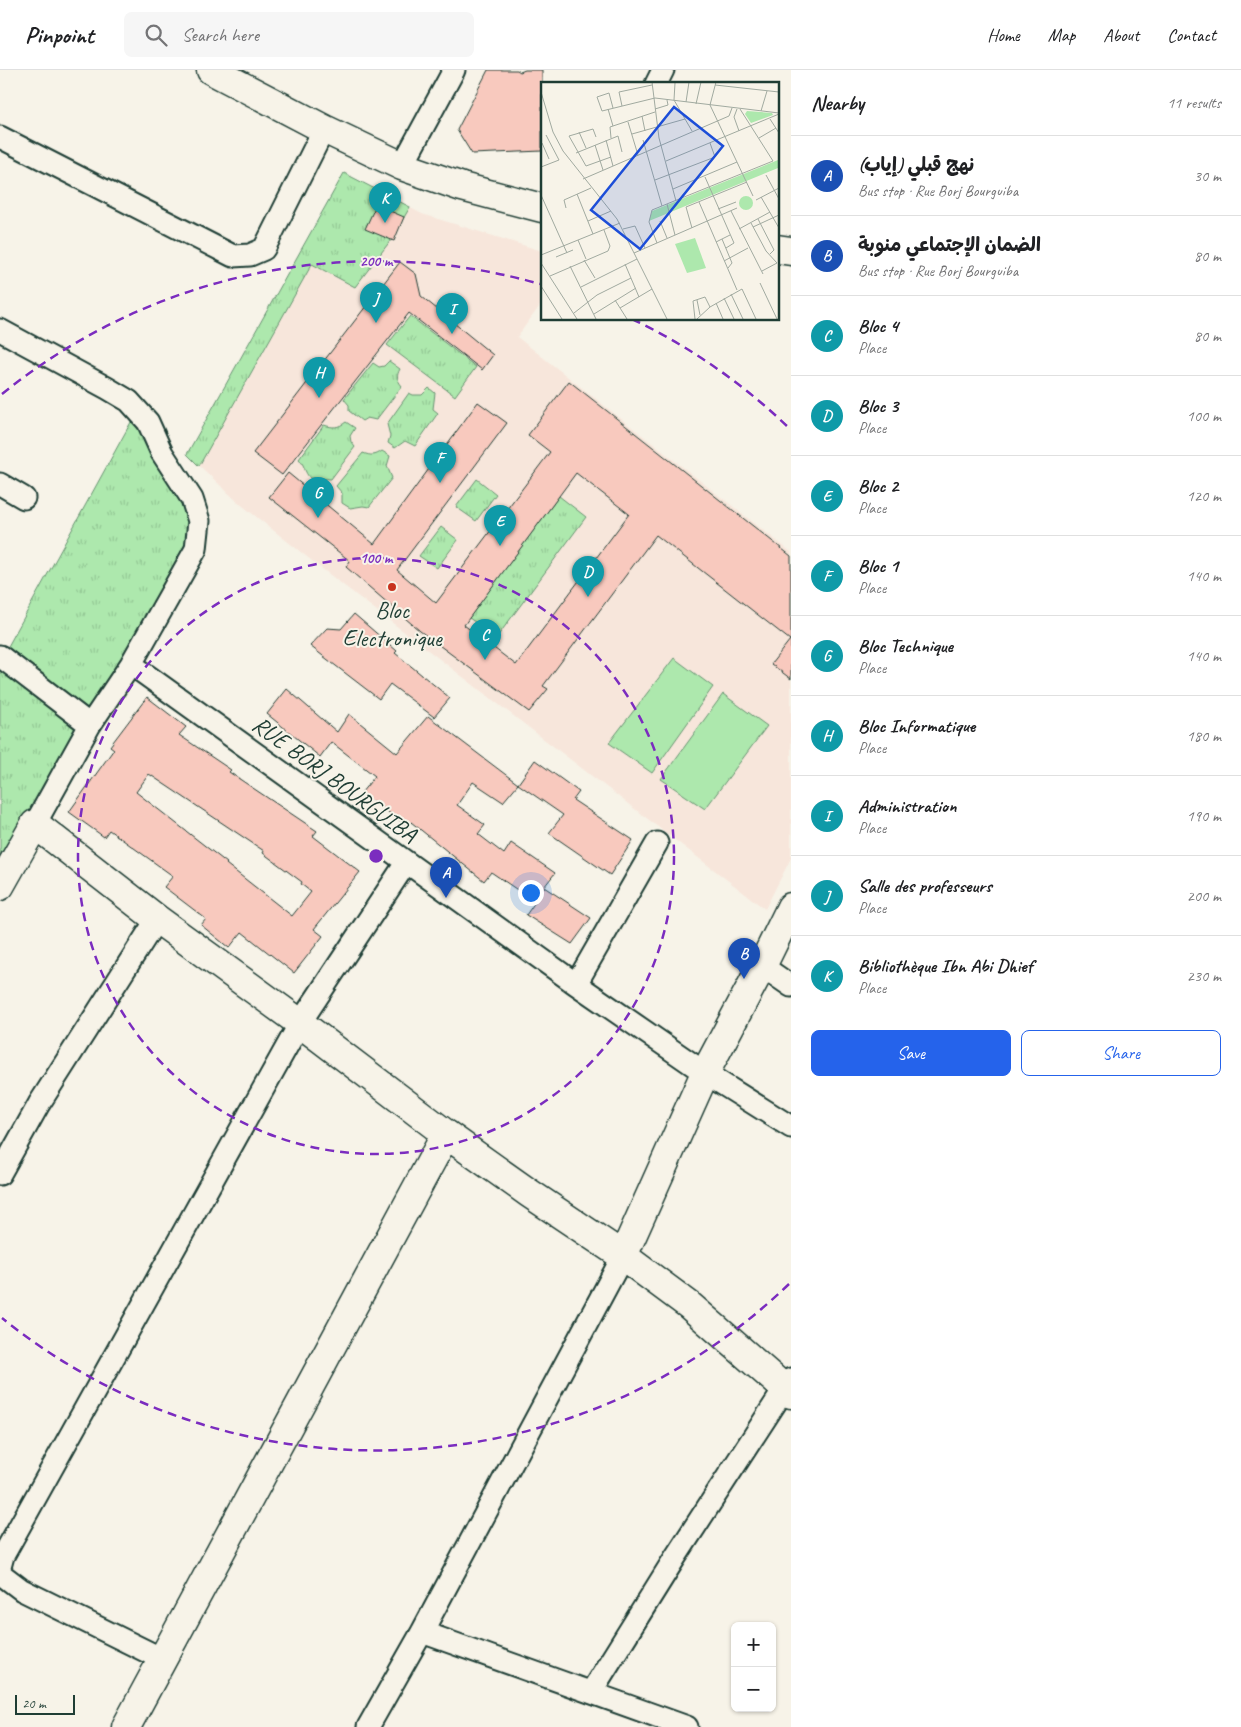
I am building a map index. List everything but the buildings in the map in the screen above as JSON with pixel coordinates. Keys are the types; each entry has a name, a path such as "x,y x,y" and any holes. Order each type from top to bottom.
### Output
{"street":[{"path":"211,70 324,129 402,166 462,187 541,208"},
{"path":"402,166 454,70"},
{"path":"657,82 663,70"},
{"path":"0,137 233,256 250,255 264,249 324,129"},
{"path":"778,249 791,251"},
{"path":"0,330 129,401 148,422 162,453 192,499 199,521 196,549 131,664 90,725 0,886"},
{"path":"0,484 24,498"},
{"path":"0,656 90,725"},
{"name":"RUE BORJ BOURGUIBA","path":"131,664 576,984 705,1074 791,1127"},
{"path":"35,824 157,919 300,1023 446,1134 622,1256 689,1306 789,1387 676,1556 591,1692"},
{"path":"576,984 657,843"},
{"path":"162,1658 22,1590 2,1574 0,1567 3,1556 300,1023 406,863"},
{"path":"368,1727 422,1632 622,1256 705,1074 791,907"},
{"path":"0,1174 39,1104 157,919"},
{"path":"762,966 791,986"},
{"path":"126,1727 446,1134"},
{"path":"422,1632 688,1727"}],"shaded area":[{"path":"344,173 422,214 541,251 541,304 517,337 791,552 791,858 765,909 321,568 239,503 187,454"}],"green space":[{"path":"344,173 410,207 391,240 355,287 312,264 199,466 187,454"},
{"path":"410,316 476,367 455,396 387,345"},
{"path":"389,361 400,369 398,378 402,386 376,420 367,418 362,421 349,411 349,405 344,399 373,363 379,367 384,366"},
{"path":"429,388 435,393 433,409 438,413 415,446 405,441 395,448 388,443 390,436 387,424 409,393 422,395"},
{"path":"136,413 189,517 188,539 0,879 0,661"},
{"path":"346,422 355,428 350,436 351,442 355,447 331,479 310,478 299,459 324,425 335,427"},
{"path":"382,451 390,456 387,466 392,478 369,507 350,508 342,503 342,493 336,486 363,453 373,455"},
{"path":"477,479 496,494 476,521 456,507"},
{"path":"559,496 586,517 497,637 469,618"},
{"path":"441,527 458,540 437,568 419,556"},
{"path":"674,658 713,687 652,773 609,743"},
{"path":"723,694 767,726 705,809 661,779"}],"place":[{"name":"Bibliothèque Ibn Abi Dhief","path":"385,223"},
{"name":"Salle des professeurs","path":"376,323"},
{"name":"Administration","path":"452,334"},
{"name":"Bloc Informatique","path":"319,398"},
{"name":"Bloc 1","path":"440,483"},
{"name":"Bloc Technique","path":"318,518"},
{"name":"Bloc 2","path":"500,546"},
{"name":"Bloc Electronique","path":"392,587"},
{"name":"Bloc 3","path":"588,597"},
{"name":"Bloc 4","path":"485,660"},
{"name":"نهج قبلي (إياب)","path":"446,898"},
{"name":"الضمان الإجتماعي منوبة","path":"744,979"}]}
